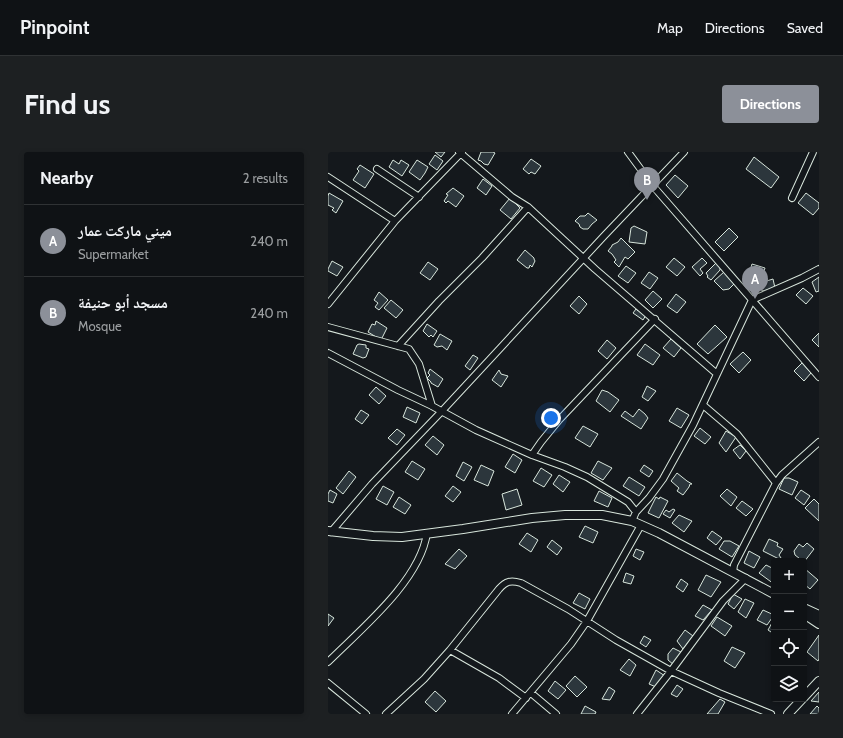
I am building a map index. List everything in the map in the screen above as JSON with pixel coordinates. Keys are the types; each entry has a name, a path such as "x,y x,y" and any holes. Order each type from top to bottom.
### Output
{"main road":[{"path":"329,531 373,536 402,537 463,530 532,518 565,515 602,515 632,521 659,533 771,592"},
{"path":"807,609 819,615"},
{"path":"807,616 819,624"},
{"path":"807,694 819,682"},
{"path":"791,713 800,702"}],"street":[{"path":"328,304 395,221 461,152 512,196 528,207 717,374"},
{"path":"628,152 653,186 819,377"},
{"path":"329,531 684,152"},
{"path":"792,198 813,152"},
{"path":"377,169 419,197"},
{"path":"328,177 395,221"},
{"path":"398,346 439,301 471,271 528,207"},
{"path":"632,521 636,512 662,479 693,425 752,300 819,269"},
{"path":"532,454 559,420 655,319"},
{"path":"328,327 409,349 419,364 432,406"},
{"path":"328,353 476,430 587,477 628,502 636,512"},
{"path":"703,405 737,434 776,483"},
{"path":"733,572 736,560 776,483 782,475 819,442"},
{"path":"512,714 571,644 588,621 641,525"},
{"path":"328,662 378,613 407,578 421,555 425,545 427,533"},
{"path":"637,714 723,601 746,578"},
{"path":"386,714 424,679 450,650 504,583 509,582 521,583 671,671 719,693 771,714"},
{"path":"450,650 499,678 556,714"},
{"path":"328,683 366,714"}],"building":[{"path":"435,152 445,152 441,157"},
{"path":"481,152 495,153 488,165 478,160"},
{"path":"435,155 443,161 437,170 429,164"},
{"path":"754,157 779,177 771,188 746,169"},
{"path":"531,159 541,166 535,174 531,172 529,174 523,169"},
{"path":"393,160 399,164 401,160 409,165 402,176 389,167"},
{"path":"417,160 428,167 420,180 409,172"},
{"path":"360,165 374,174 365,188 353,180 359,171 357,169"},
{"path":"675,175 688,186 678,198 666,185"},
{"path":"483,179 492,186 486,195 477,188"},
{"path":"453,188 464,196 456,207 448,201 446,203 444,201 448,195 446,194"},
{"path":"329,193 343,201 336,213 332,210 334,208 328,205"},
{"path":"806,193 819,203 819,208 813,215 798,203"},
{"path":"510,198 520,208 511,219 500,210"},
{"path":"588,213 597,220 588,229 583,229 575,221 580,216 585,216"},
{"path":"634,226 647,232 645,244 629,242 631,228"},
{"path":"729,228 738,237 724,251 715,242"},
{"path":"621,238 635,252 628,259 625,257 619,267 614,262 616,260 612,254 608,251 612,245 618,242"},
{"path":"525,250 534,258 535,261 532,267 530,265 529,268 517,260"},
{"path":"674,258 685,267 677,276 666,267"},
{"path":"702,258 707,263 700,269 703,273 700,276 692,267"},
{"path":"332,261 343,267 337,276 328,271"},
{"path":"428,262 438,269 430,280 420,273"},
{"path":"716,263 720,267 720,270 711,280 707,277 708,276 706,273"},
{"path":"752,264 765,268 761,281 748,277"},
{"path":"626,266 636,273 628,283 618,276"},
{"path":"649,272 658,278 650,289 641,283"},
{"path":"724,272 735,283 729,289 723,290 714,281"},
{"path":"819,277 819,291 816,292 812,282"},
{"path":"773,279 775,288 762,291 760,283"},
{"path":"803,288 813,296 806,304 796,295"},
{"path":"653,291 662,299 653,308 645,300"},
{"path":"379,292 388,300 379,310 375,307 378,303 374,300"},
{"path":"676,294 686,302 677,313 667,306"},
{"path":"579,296 587,304 579,314 570,306"},
{"path":"391,300 403,310 396,318 384,308"},
{"path":"636,309 646,315 643,320 633,313"},
{"path":"376,321 387,328 381,340 368,332 372,324 375,325"},
{"path":"427,324 437,331 433,337 431,335 429,337 423,331"},
{"path":"715,325 727,337 708,354 697,344"},
{"path":"819,333 819,347 812,340"},
{"path":"440,334 452,341 447,350 442,346 437,347 434,345"},
{"path":"671,339 681,348 674,357 663,348"},
{"path":"607,340 616,348 607,359 598,351"},
{"path":"645,344 660,355 653,365 637,355"},
{"path":"357,345 366,345 366,348 369,349 366,357 363,358 353,354"},
{"path":"743,352 751,360 739,373 730,364"},
{"path":"473,355 478,358 470,370 465,366"},
{"path":"802,363 811,373 804,381 794,371"},
{"path":"430,369 443,379 438,387 431,383 427,378 430,375 428,373"},
{"path":"499,370 501,374 508,376 501,387 492,380"},
{"path":"647,386 656,391 648,401 642,397"},
{"path":"376,387 386,396 379,404 369,395"},
{"path":"602,390 608,392 619,400 610,412 596,401"},
{"path":"407,407 420,413 416,423 403,417"},
{"path":"677,408 689,415 681,428 669,421"},
{"path":"639,409 648,418 641,429 621,416 625,411 633,417"},
{"path":"361,410 369,415 362,424 355,419"},
{"path":"583,426 598,434 590,447 575,438"},
{"path":"700,428 711,437 705,444 694,436"},
{"path":"397,429 405,435 397,445 388,438"},
{"path":"726,431 736,437 726,452 719,443"},
{"path":"433,436 444,445 437,455 425,445"},
{"path":"740,445 746,451 740,459 733,450"},
{"path":"513,454 522,460 515,473 505,467"},
{"path":"412,461 425,469 418,480 405,472"},
{"path":"598,461 612,468 603,480 591,473"},
{"path":"463,462 472,467 464,481 456,476"},
{"path":"481,465 494,471 488,486 474,480"},
{"path":"644,465 653,471 649,477 640,471"},
{"path":"541,468 552,475 544,487 533,481"},
{"path":"349,471 356,477 343,494 336,488"},
{"path":"677,473 692,484 690,484 683,495 677,491 679,488 671,481"},
{"path":"559,475 570,482 563,492 553,484"},
{"path":"629,477 645,487 639,496 623,486"},
{"path":"784,478 789,478 798,482 792,495 779,489"},
{"path":"383,486 394,492 387,505 376,499"},
{"path":"453,486 461,492 453,502 445,496"},
{"path":"517,489 522,505 506,510 502,494"},
{"path":"727,489 737,497 731,506 720,496"},
{"path":"330,490 337,494 333,503 328,501 328,494"},
{"path":"801,490 810,496 804,505 795,498"},
{"path":"599,491 612,498 608,507 594,501"},
{"path":"399,497 411,505 405,514 393,507"},
{"path":"656,497 659,499 660,497 668,501 659,518 648,513"},
{"path":"814,499 819,504 819,521 805,508"},
{"path":"742,501 753,509 746,516 736,508"},
{"path":"673,509 675,510 670,518 663,514 666,510 669,512"},
{"path":"679,515 692,521 684,532 672,523"},
{"path":"585,526 598,532 593,543 579,537"},
{"path":"712,531 722,538 716,545 707,538"},
{"path":"527,533 538,540 531,552 519,544"},
{"path":"769,539 778,543 777,546 783,549 779,555 781,558 777,558 763,551"},
{"path":"552,540 562,548 557,555 547,547"},
{"path":"724,541 730,541 739,546 732,557 719,549"},
{"path":"807,543 814,549 807,558 799,558 795,555 794,551 799,544 803,547"},
{"path":"459,549 467,556 455,569 445,564"},
{"path":"636,549 644,552 640,560 633,556"},
{"path":"749,551 760,557 754,568 744,563"},
{"path":"766,565 771,568 771,582 759,573"},
{"path":"807,571 818,580 810,589 807,586"},
{"path":"626,573 634,576 631,584 623,582"},
{"path":"706,575 721,582 711,597 698,590"},
{"path":"681,579 688,584 683,592 676,587"},
{"path":"579,593 590,599 585,609 573,603"},
{"path":"733,594 742,599 734,609 728,604"},
{"path":"745,599 754,603 746,618 738,612"},
{"path":"703,605 712,610 703,620 695,616"},
{"path":"763,610 771,614 771,619 767,625 757,620"},
{"path":"328,614 334,618 328,626"},
{"path":"717,617 732,626 725,636 711,626"},
{"path":"771,624 771,632 768,630"},
{"path":"685,630 693,636 683,649 677,641"},
{"path":"819,635 818,661 807,652"},
{"path":"644,636 651,640 646,647 640,643"},
{"path":"732,647 745,653 735,668 724,661"},
{"path":"673,648 683,653 674,665 668,660 668,654"},
{"path":"629,659 636,665 630,676 620,670"},
{"path":"656,670 665,676 656,687 649,684"},
{"path":"575,676 587,687 577,697 566,686"},
{"path":"555,681 566,690 558,699 548,691"},
{"path":"677,685 683,689 677,697 671,694"},
{"path":"609,687 615,691 610,700 602,699"},
{"path":"435,691 446,701 436,712 425,702"},
{"path":"819,692 819,702 811,701"},
{"path":"720,699 725,702 718,714 707,714"},
{"path":"585,706 596,712 595,714 581,714"},
{"path":"817,706 819,708 819,714 810,714"}],"place":[{"name":"مسجد أبو حنيفة","path":"647,200"},
{"name":"ميني ماركت عمار","path":"755,299"}]}
